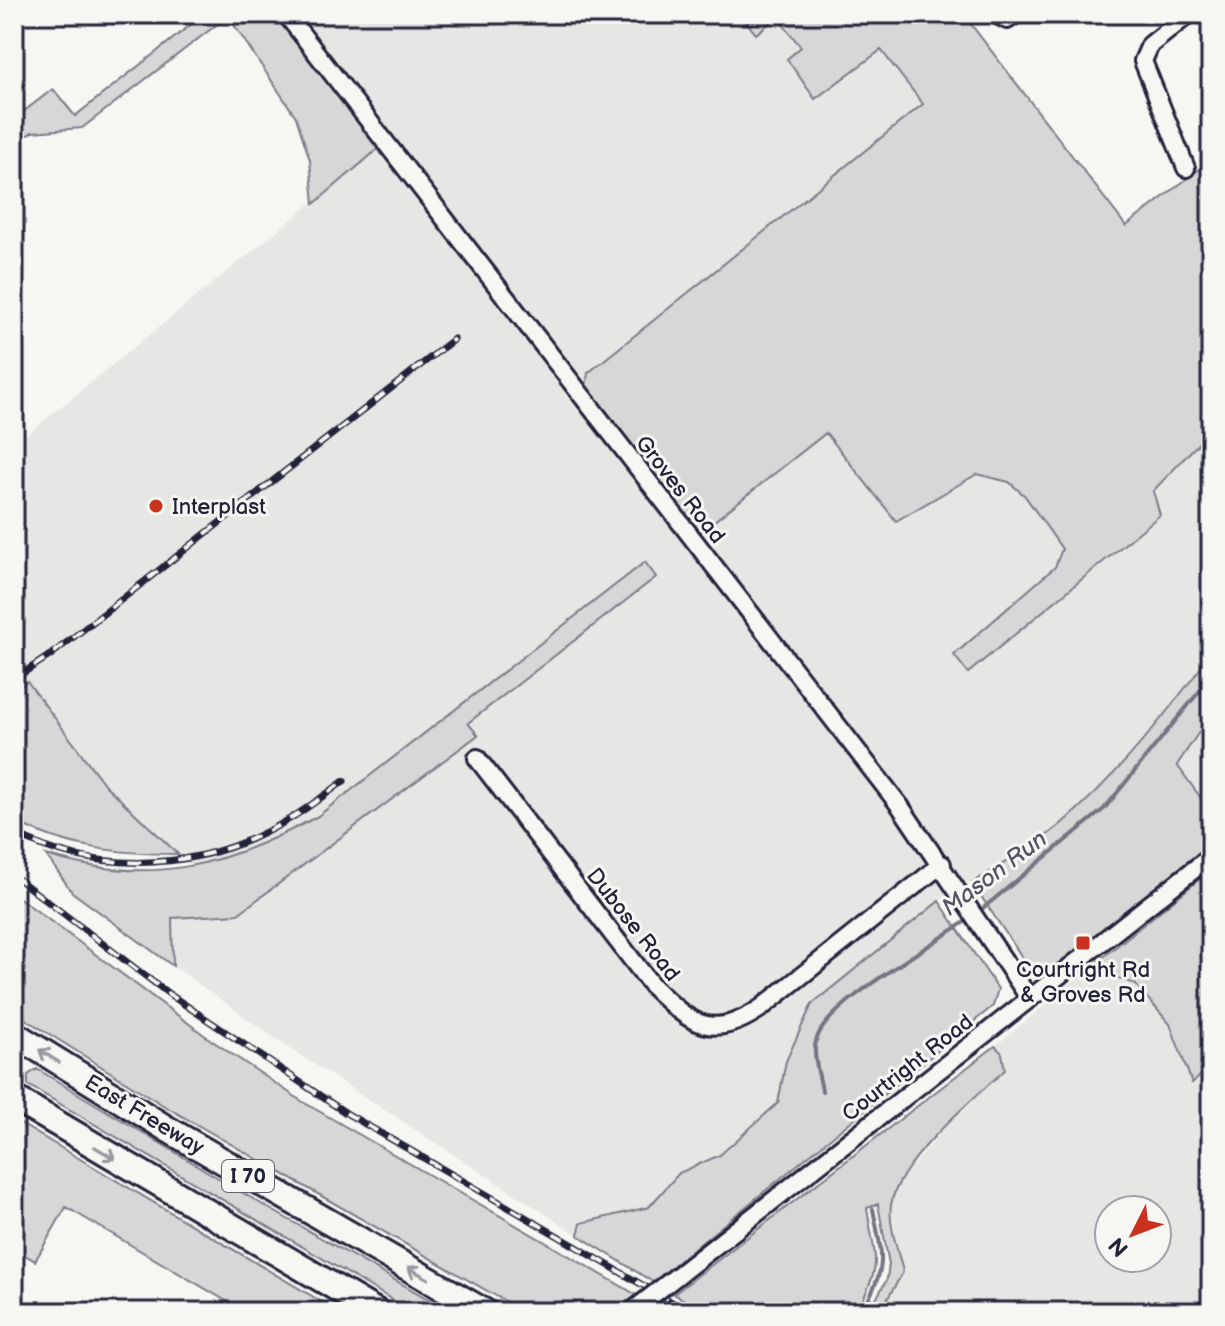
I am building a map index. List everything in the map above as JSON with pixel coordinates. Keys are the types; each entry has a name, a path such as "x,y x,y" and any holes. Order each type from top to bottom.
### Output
{"highway":[{"name":"East Freeway","path":"14,1034 169,1130 485,1312"},
{"name":"I 70","path":"14,1098 377,1312"}],"street":[{"name":"Groves Road","path":"286,14 942,864 1030,999"},
{"path":"995,14 1007,20 1016,14"},
{"path":"1186,168 1144,69 1144,53 1189,14"},
{"name":"Dubose Road","path":"477,758 653,987 668,1002 709,1028 737,1024 761,1008 942,864"},
{"name":"Courtright Road","path":"631,1312 1211,856"}],"shaded area":[{"path":"187,14 275,14 379,148 314,204 310,160 296,117 228,16 82,128 32,132 14,144 14,119 53,89 75,116 193,23"},
{"path":"306,14 545,14 547,17 552,14 740,14 756,34 776,16 801,47 882,50 923,104 588,373 586,387 699,532 826,432 896,521 978,474 1009,482 1026,496 1062,549 1055,567 954,654 967,672 1211,430 1211,654 1173,704 1099,789 1058,827 939,901 812,1004 786,1061 778,1103 720,1155 679,1173 649,1207 581,1223 578,1235 292,1050 173,966 172,918 238,914 477,736 468,723 656,578 645,563 318,816 267,844 191,866 105,785 14,664 14,445 379,148 286,29"},
{"path":"740,14 963,14 1126,226 1211,160 1211,430 1153,491 1160,515 968,673 954,655 1055,567 1062,549 1025,496 1009,482 977,474 896,521 826,433 699,533 586,387 588,373 923,104 881,50 815,99 787,59 801,47 777,17 756,34"},
{"path":"645,562 656,577 468,723 478,735 238,914 172,918 173,966 72,892 46,855 83,865 119,870 153,870 186,867 218,859 284,834 318,816"},
{"path":"1211,654 1211,714 1177,765 1211,812 1211,848 1055,967 1028,966 972,883 1039,841 1102,786 1140,744"},
{"path":"27,681 105,785 178,854 94,848 54,838 14,821 14,691"},
{"path":"1211,714 1211,812 1177,765"},
{"path":"1211,870 1211,1067 1192,1083 1170,1024 1135,984 1109,975 1097,962"},
{"path":"14,894 211,1040 303,1102 666,1312 524,1312 166,1107 14,1012"},
{"path":"939,901 998,989 993,1006 653,1282 578,1235 581,1223 649,1207 679,1173 720,1155 778,1103 786,1061 812,1004"},
{"path":"1097,962 1109,975 1135,984 1170,1024 1192,1083 1211,1067 1211,1312 880,1312 903,1272 890,1209 895,1187 960,1109 1005,1070 1002,1054 995,1046"},
{"path":"995,1046 1002,1053 1005,1070 938,1132 896,1188 891,1221 903,1272 880,1312 869,1312 887,1279 889,1264 878,1204 867,1208 875,1261 871,1281 857,1312 706,1312 674,1294"},
{"path":"37,1069 263,1205 451,1312 413,1312 28,1085 28,1075"},
{"path":"14,1120 339,1312 245,1312 66,1207 35,1261 14,1248"}],"waterway":[{"name":"Mason Run","path":"977,913 1104,809 1211,677"},
{"name":"Mason Run","path":"822,1091 815,1047 824,1026 860,992 970,918"},
{"name":"Mason Run","path":"862,1312 880,1272 881,1252 873,1209"}],"railway":[{"path":"14,679 52,654 454,339"},
{"path":"14,833 43,846 106,861 138,862 202,855 262,834 344,781"},
{"path":"14,876 169,994 346,1113 689,1312"}],"place":[{"name":"Interplast","path":"156,506"},
{"name":"Courtright Rd & Groves Rd","path":"1083,943"}]}
